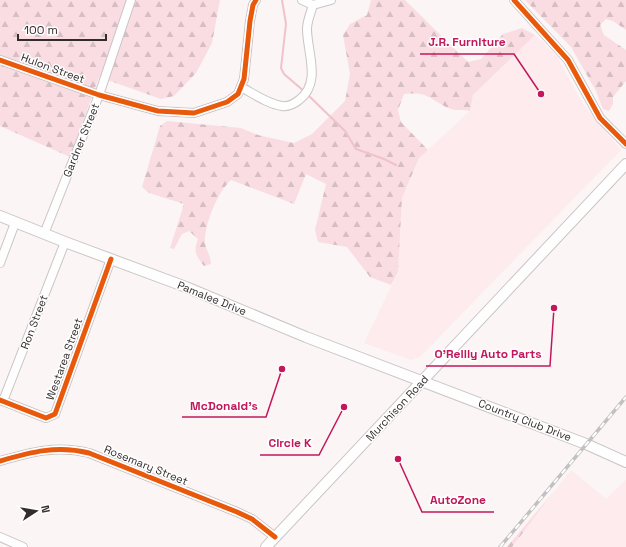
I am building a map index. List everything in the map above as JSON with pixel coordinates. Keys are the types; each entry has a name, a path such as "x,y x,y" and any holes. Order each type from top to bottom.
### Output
{"main road":[{"name":"Murchison Road","path":"266,547 626,164"},
{"name":"Pamalee Drive","path":"0,216 306,337 423,381"},
{"name":"Country Club Drive","path":"423,381 586,444 626,462"}],"street":[{"name":"Gardner Street","path":"44,234 99,95 131,0"},
{"path":"256,0 253,5 250,21 244,79 241,87 272,103 284,106 294,104 303,97 311,84 313,74 307,26 313,5"},
{"path":"302,0 313,5 331,0"},
{"path":"514,0 568,60 600,118 626,144"},
{"name":"Hulon Street","path":"0,60 99,95 158,111 194,113 227,102 238,94 241,87"},
{"path":"0,263 15,223"},
{"name":"Ron Street","path":"2,400 65,242"},
{"name":"Westarea Street","path":"2,400 46,418 55,414 111,259"},
{"name":"Rosemary Street","path":"0,460 53,448 65,448 89,453 242,514 262,526 275,537"},
{"path":"0,537 24,547"}],"shaded area":[{"path":"535,35 556,55 583,104 621,150 420,357 411,360 364,343 398,272 402,198 419,158 470,111 473,95"},
{"path":"571,470 606,499 626,480 626,547 512,547"}],"green space":[{"path":"0,0 220,0 212,43 196,73 174,96 161,99 99,77 70,157 0,126"},
{"path":"371,0 405,0 468,62 481,59 503,34 522,28 535,35 473,95 470,111 451,109 424,95 413,93 404,94 398,110 401,122 428,150 419,158 402,198 398,272 391,285 370,277 347,247 318,242 315,230 326,184 306,174 294,204 231,180 221,192 209,218 205,243 211,264 204,266 199,259 196,253 196,243 198,239 189,231 182,234 174,249 170,248 184,204 149,193 142,187 160,126 167,121 241,128 258,135 294,143 312,134 345,101 350,74 343,35 350,24 367,15"},
{"path":"525,0 626,0 626,30 613,21 606,19 600,25 604,35 626,50 626,81 613,97 613,104 609,111 603,109 596,91 571,47"},
{"path":"555,490 512,547 507,547"}],"waterway":[{"path":"282,0 286,24 281,68 284,74 305,92"},
{"path":"308,95 345,131 356,149 396,165"}],"railway":[{"path":"500,547 626,397"}],"cycle path":[{"path":"0,60 99,95 158,111 194,113 227,102 238,94 244,79 250,21 253,5 256,0"},
{"path":"514,0 568,60 600,118 626,144"},
{"path":"0,400 46,418 55,414 111,259"},
{"path":"0,461 33,452 55,450 89,453 237,512 252,519 275,537"}],"place":[{"name":"J.R. Furniture","path":"541,94"},
{"name":"O'Reilly Auto Parts","path":"554,308"},
{"name":"McDonald's","path":"282,369"},
{"name":"Circle K","path":"344,407"},
{"name":"AutoZone","path":"398,459"}]}
